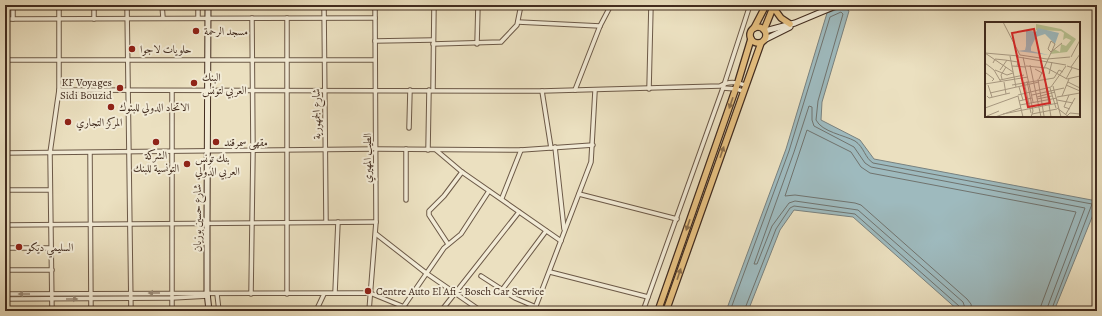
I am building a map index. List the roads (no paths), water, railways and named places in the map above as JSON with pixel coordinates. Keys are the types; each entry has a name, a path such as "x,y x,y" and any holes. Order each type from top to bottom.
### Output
{"main road":[{"name":"شارع حسين بوزيان","path":"208,5 207,223 210,311"},
{"path":"658,311 736,89 751,39 750,33 766,5"},
{"path":"751,39 755,42 763,41 793,24 838,5"},
{"path":"774,6 781,18 793,24"},
{"path":"666,311 743,91 763,41 765,30 774,6"},
{"path":"754,28 760,27 765,30 793,24"}],"street":[{"path":"12,19 13,5"},
{"path":"52,311 50,153 59,90 59,5"},
{"path":"94,5 94,19"},
{"path":"127,5 131,311"},
{"path":"162,5 162,18"},
{"path":"198,5 198,18"},
{"name":"شارع الجمهورية","path":"324,5 326,222"},
{"name":"الطيب المهيري","path":"369,311 376,234 375,5"},
{"path":"428,150 434,5"},
{"path":"477,44 478,5"},
{"path":"375,41 477,44 501,42 518,22 521,5"},
{"path":"575,90 600,26 610,5"},
{"path":"649,89 651,5"},
{"path":"643,311 677,219 750,6 741,5"},
{"path":"251,294 253,151 252,18"},
{"path":"286,294 288,222 287,18"},
{"path":"5,19 375,18"},
{"path":"518,22 600,26"},
{"path":"5,60 375,60"},
{"path":"724,83 738,82 746,85"},
{"path":"59,90 595,91 722,87 743,91"},
{"path":"409,128 410,90"},
{"path":"172,91 172,311"},
{"path":"542,91 553,147 565,232"},
{"path":"481,276 535,309 591,162 595,91"},
{"path":"5,153 376,149 521,150 553,147 593,146"},
{"path":"406,149 406,200"},
{"path":"436,150 462,172 502,198 519,212 561,241"},
{"path":"502,198 521,150"},
{"path":"90,153 92,311"},
{"path":"448,244 429,215 429,211 444,196 462,172"},
{"path":"5,190 50,190"},
{"path":"404,306 448,244 461,234 489,190"},
{"path":"579,194 677,219"},
{"path":"441,311 454,292 489,251 519,212"},
{"path":"335,293 338,222"},
{"path":"5,224 376,222"},
{"path":"502,290 546,231"},
{"path":"376,234 426,273 481,311"},
{"path":"5,248 51,248"},
{"path":"5,270 52,270"},
{"path":"550,272 648,297"},
{"path":"5,294 370,293 414,311"},
{"path":"5,299 172,298 209,294"},
{"path":"217,294 218,311"},
{"path":"316,311 324,294"}],"water":[{"path":"844,7 849,11 822,102 821,120 860,140 874,159 1097,201 1097,205 1054,311 959,311 853,217 794,210 780,230 748,311 726,311 786,149 827,13"}],"place":[{"name":"مسجد الرحمة","path":"196,31"},
{"name":"حلويات لاجوا","path":"132,49"},
{"name":"البنك العربي لتونس","path":"194,83"},
{"name":"KF Voyages Sidi Bouzid","path":"120,88"},
{"name":"الاتحاد الدولي للبنوك","path":"111,107"},
{"name":"المركز التجاري","path":"68,122"},
{"name":"الشركة التونسية للبنك","path":"156,142"},
{"name":"مقهى سمرقند","path":"216,142"},
{"name":"بنك تونس العربي الدولي","path":"187,164"},
{"name":"السليمي ديكو","path":"19,247"},
{"name":"Centre Auto El Afi - Bosch Car Service","path":"368,291"}]}
